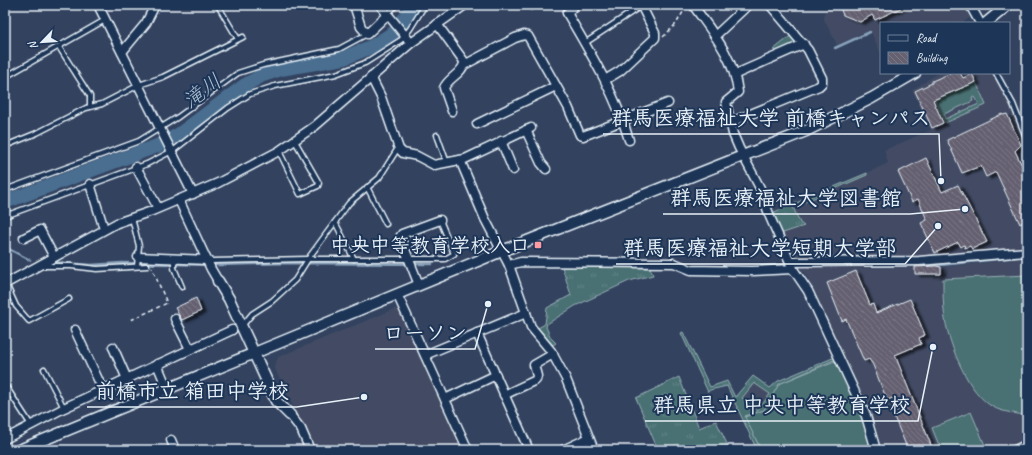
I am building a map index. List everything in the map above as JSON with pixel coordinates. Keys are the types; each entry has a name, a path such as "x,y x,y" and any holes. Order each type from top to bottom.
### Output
{"street":[{"path":"98,5 193,194"},
{"path":"122,52 147,20 155,5"},
{"path":"354,5 362,27 367,34 388,16"},
{"path":"380,5 411,43"},
{"path":"5,284 104,229 193,194 241,172 279,151 295,141 411,43 465,5"},
{"path":"575,5 567,13 605,80 623,120 629,140"},
{"path":"605,80 620,70 655,38 655,33 641,5"},
{"path":"693,5 727,53 736,74 738,92 726,102 733,134 743,157 760,188 770,217 792,266 808,291 866,416 876,450"},
{"path":"715,36 748,5"},
{"path":"731,122 821,84 822,78 816,64 804,44 770,5"},
{"path":"970,5 979,22"},
{"path":"987,22 1008,5"},
{"path":"437,24 464,63"},
{"path":"464,63 470,63 498,45 519,36 526,36 530,38 582,136 668,103"},
{"path":"736,74 804,44"},
{"path":"452,111 444,88 452,76 462,69 464,63"},
{"path":"19,450 502,251 743,157 827,122 913,74"},
{"path":"371,77 381,97 399,147 403,153 417,156 434,165 447,163 460,160 528,129 541,163 546,169"},
{"path":"477,124 556,86"},
{"path":"501,141 513,170"},
{"path":"460,160 485,219 509,265 533,330 553,354 566,378 594,450"},
{"path":"136,167 158,208"},
{"path":"90,184 104,229"},
{"path":"179,200 206,260 218,281 237,328 254,352 276,401 290,415 301,430 310,450"},
{"path":"419,285 401,235 440,220"},
{"path":"24,238 40,230 54,257"},
{"path":"509,265 521,262 674,262 690,270 752,271 792,266 919,262 1027,252"},
{"path":"137,262 206,260"},
{"path":"397,294 468,450"},
{"path":"425,355 526,313"},
{"path":"176,319 190,349"},
{"path":"5,439 64,408 237,328"},
{"path":"75,330 103,390"},
{"path":"477,333 530,450"},
{"path":"112,347 126,379"},
{"path":"504,395 536,380 537,376 534,365 553,354"},
{"path":"157,364 167,388"},
{"path":"445,399 496,375"},
{"path":"563,450 589,438"},
{"path":"171,440 175,450"}],"lane":[{"path":"388,16 396,5"},
{"path":"5,216 136,167 171,150 242,98 275,86 346,71 373,59 397,43 424,5"},
{"path":"585,43 641,5"},
{"path":"220,9 238,39"},
{"path":"5,77 105,20"},
{"path":"5,190 131,144 160,129 238,73 260,66 339,49 367,34"},
{"path":"5,146 38,133 90,106 102,104 139,85 162,77 243,37"},
{"path":"59,46 90,96 90,106"},
{"path":"997,74 1013,104 1027,140"},
{"path":"437,135 447,163"},
{"path":"279,151 300,194 318,186 319,183 295,141"},
{"path":"237,328 252,314 272,301 292,284 306,262 349,203 379,178 395,150 399,147"},
{"path":"367,187 386,224"},
{"path":"132,218 139,246 137,262"},
{"path":"206,260 212,262 306,262 354,259 441,260 454,255 440,220"},
{"path":"335,222 354,259"},
{"path":"38,266 97,269 137,262 147,266"},
{"path":"174,262 182,287"},
{"path":"5,284 16,306 28,321 69,300"},
{"path":"44,369 64,408"},
{"path":"5,385 31,425"},
{"path":"1011,450 1027,442"}],"path":[{"path":"131,320 167,303 152,268 147,266"}],"shaded area":[{"path":"827,5 965,5 970,17 964,22 880,22 880,52 870,30 837,45 824,19 824,12 828,10"},
{"path":"936,74 994,74 1009,102 1027,147 1027,249 924,257 891,255 878,258 791,257 782,236 783,234 803,225 800,223 793,207 867,175 867,173 888,163 884,150 931,130 912,90"},
{"path":"1027,258 1027,450 883,450 874,422 805,272 802,272 800,268 941,267"},
{"path":"397,308 400,310 463,450 314,450 274,367 278,357"},
{"path":"754,382 770,394 758,410 742,398"}],"green space":[{"path":"793,34 798,41 797,45 781,51 773,50"},
{"path":"976,82 986,105 945,123 935,100","holes":["975,97 979,104 945,119 944,114 973,101 972,98"]},
{"path":"867,173 867,175 793,207 800,223 804,226 783,233 782,236 772,213"},
{"path":"562,267 650,268 653,275 629,281 575,306 547,324 546,327 551,338 556,343 553,345 538,328 545,324 547,308 571,295"},
{"path":"1027,275 1027,415 1023,415 993,407 984,400 968,380 956,355 947,330 944,309 943,279"},
{"path":"683,332 710,387 727,381 735,397 753,376 770,388 778,381 835,357 836,359 779,384 764,410 745,416 761,450 757,450 727,386 710,390 708,392 681,333","holes":["754,383 770,394 758,410 742,398"]},
{"path":"837,360 864,419 873,450 761,450 745,417 764,410 779,384"},
{"path":"679,377 699,428 716,421 730,450 658,450 636,398"},
{"path":"971,412 987,450 941,450 932,428"}],"building":[{"path":"839,5 907,5 875,20 872,15 860,22 843,15"},
{"path":"949,74 961,74 963,78 972,74 976,82 933,100 943,123 932,128 915,91 932,83 932,81"},
{"path":"1002,114 1007,114 1021,145 1015,151 1027,176 1027,220 1020,224 996,172 986,177 981,166 962,173 947,140"},
{"path":"926,158 942,192 958,185 987,242 972,249 970,246 965,248 964,245 961,247 958,242 935,253 921,223 927,220 918,199 912,202 898,172"},
{"path":"915,267 941,267 941,274 915,274"},
{"path":"856,271 870,305 873,304 876,313 910,299 925,335 919,338 921,344 895,355 933,450 908,450 892,412 898,410 893,398 887,400 873,365 869,359 864,361 846,319 842,321 827,283"},
{"path":"196,298 201,311 182,320 175,308"}],"waterway":[{"name":"滝川","path":"5,202 157,146 178,135 245,85 263,75 281,69 344,58 373,46 395,32 414,5"},
{"path":"835,48 870,32"},
{"path":"5,247 30,260"},
{"path":"808,266 940,265 1027,256"},
{"path":"52,262 91,265 122,263 218,265 286,263 432,264"}],"place":[{"name":"群馬医療福祉大学 前橋キャンパス","path":"941,181"},
{"name":"群馬医療福祉大学図書館","path":"965,209"},
{"name":"群馬医療福祉大学短期大学部","path":"938,226"},
{"name":"中央中等教育学校入口","path":"538,245"},
{"name":"ローソン","path":"488,304"},
{"name":"群馬県立 中央中等教育学校","path":"933,347"},
{"name":"前橋市立 箱田中学校","path":"364,397"}]}
